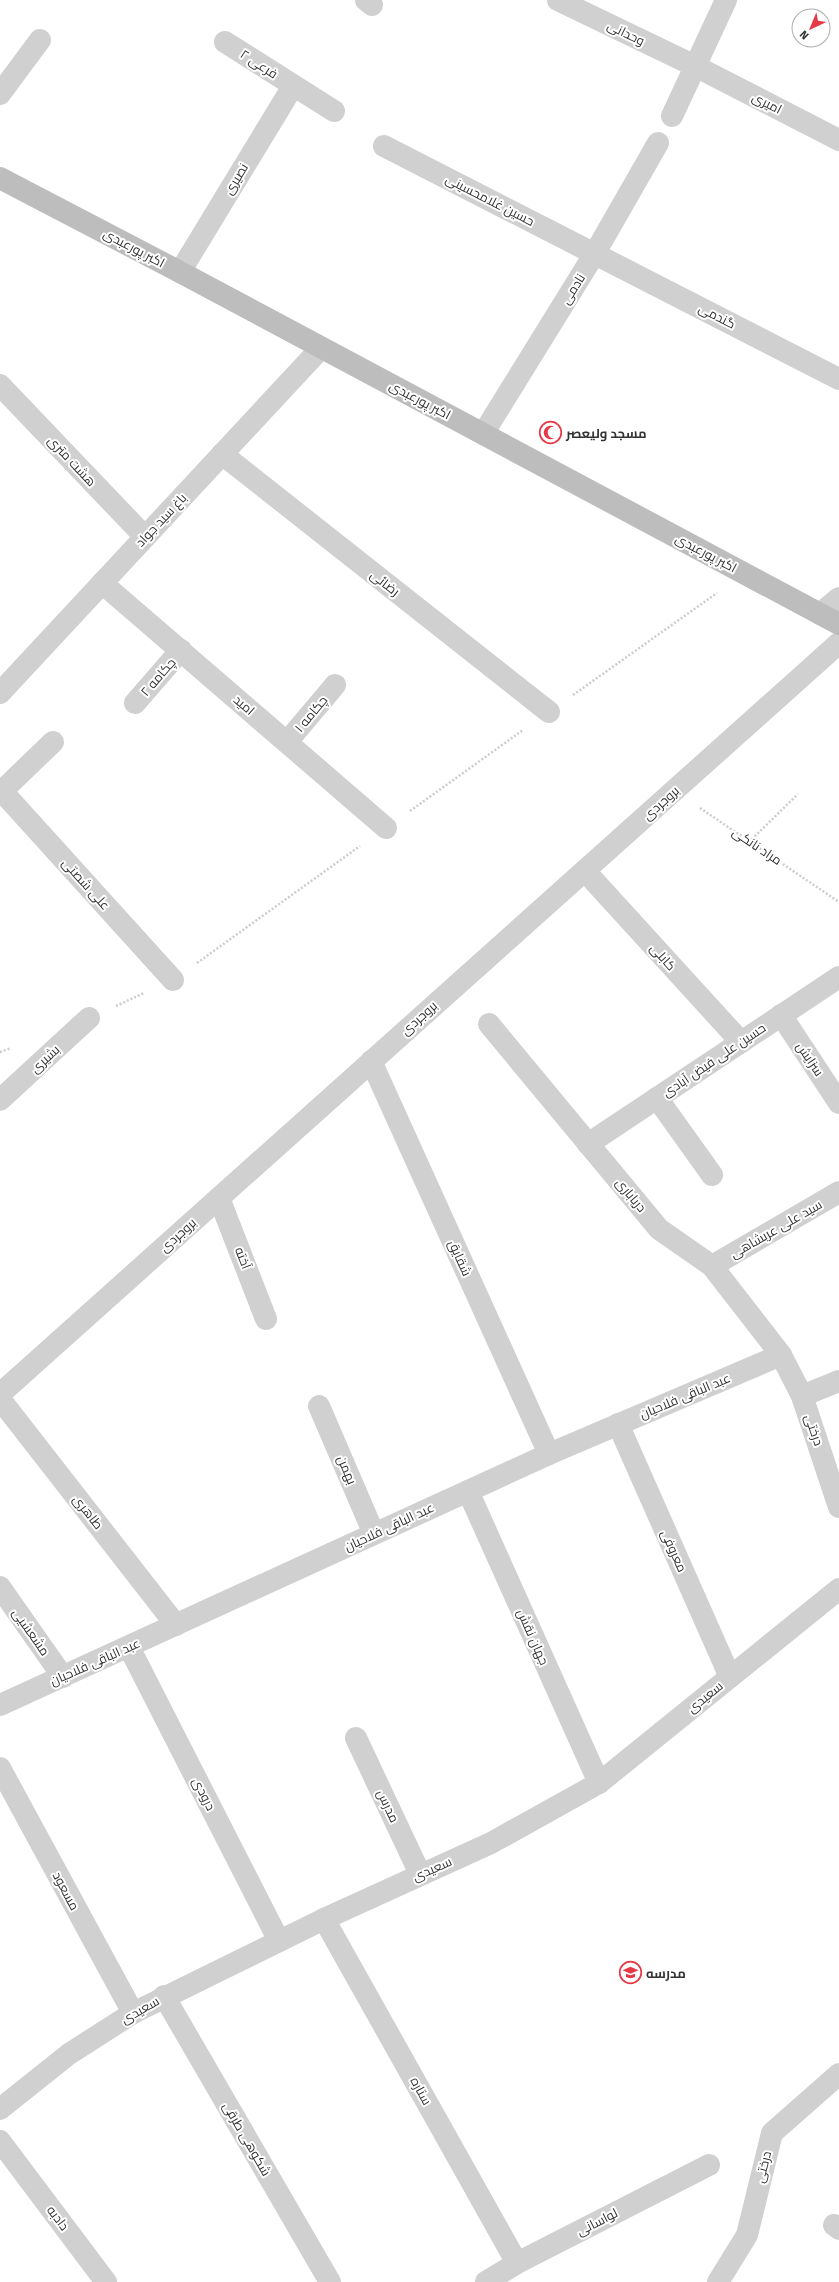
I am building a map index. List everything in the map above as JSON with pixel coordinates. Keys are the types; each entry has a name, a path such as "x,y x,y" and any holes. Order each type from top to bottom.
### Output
{"main road":[{"name":"اکبر پورعبدی","path":"0,178 180,272 830,619"}],"street":[{"name":"وحدانی","path":"558,0 695,66"},
{"path":"672,116 726,0"},
{"path":"0,94 40,40"},
{"name":"فرعی ۲","path":"225,42 334,111"},
{"name":"امیری","path":"695,66 839,140"},
{"name":"نصیری","path":"180,272 293,86"},
{"name":"نادمی","path":"483,434 595,253 658,143"},
{"name":"حسین غلامحسینی","path":"384,146 595,253"},
{"name":"گندمی","path":"595,253 839,379"},
{"name":"باغ سید جواد","path":"0,693 322,348"},
{"name":"هشت متری","path":"0,384 145,537"},
{"name":"رضائی","path":"222,454 549,712"},
{"name":"امید","path":"102,583 386,828"},
{"path":"830,619 839,598"},
{"name":"بروجردی","path":"0,1394 839,643"},
{"name":"چکامه ۲","path":"135,703 181,650"},
{"name":"چکامه ۱","path":"287,742 335,685"},
{"path":"1,790 53,742"},
{"name":"علی شصتی","path":"1,790 173,980"},
{"name":"کابلی","path":"585,871 741,1042"},
{"name":"حسین علی فیض آبادی","path":"588,1144 839,977"},
{"name":"سزایش","path":"781,1015 839,1103"},
{"name":"بشیری","path":"0,1100 89,1018"},
{"name":"دریاباری","path":"489,1024 659,1229 712,1266 781,1356"},
{"name":"شقایق","path":"371,1061 549,1454"},
{"path":"656,1098 712,1175"},
{"name":"سید علی عربشاهی","path":"712,1266 839,1192"},
{"name":"آخته","path":"219,1198 266,1319"},
{"name":"عبد الباقی فلاحیان","path":"0,1705 130,1647 549,1454 781,1356"},
{"name":"درختی","path":"781,1356 802,1396 838,1495"},
{"path":"802,1396 839,1381"},
{"name":"طاهری","path":"0,1399 176,1625"},
{"name":"بهمن","path":"319,1406 374,1534"},
{"name":"معروفی","path":"618,1424 730,1677"},
{"name":"جهان نقش","path":"468,1491 599,1783"},
{"name":"مشعشیی","path":"0,1587 63,1677"},
{"name":"سعیدی","path":"0,2109 69,2054 133,2013 164,1996 420,1874 491,1843 599,1783 839,1589"},
{"name":"درودی","path":"130,1647 279,1941"},
{"name":"مدرس","path":"356,1738 420,1874"},
{"name":"مسعود","path":"0,1768 133,2013"},
{"name":"ستاره","path":"324,1919 517,2263"},
{"name":"شکوهی طرقی","path":"164,1996 330,2282"},
{"name":"درختی","path":"718,2282 747,2234 772,2133 839,2074"},
{"name":"دادبه","path":"4,2152 106,2282"},
{"name":"لواسانی","path":"486,2282 517,2263 709,2165"}],"path":[{"name":"مراد نانکی","path":"674,791 839,902"},
{"path":"750,842 798,794"}],"place":[{"name":"مسجد ولیعصر","path":"550,433"},
{"name":"مدرسه","path":"630,1973"}]}
